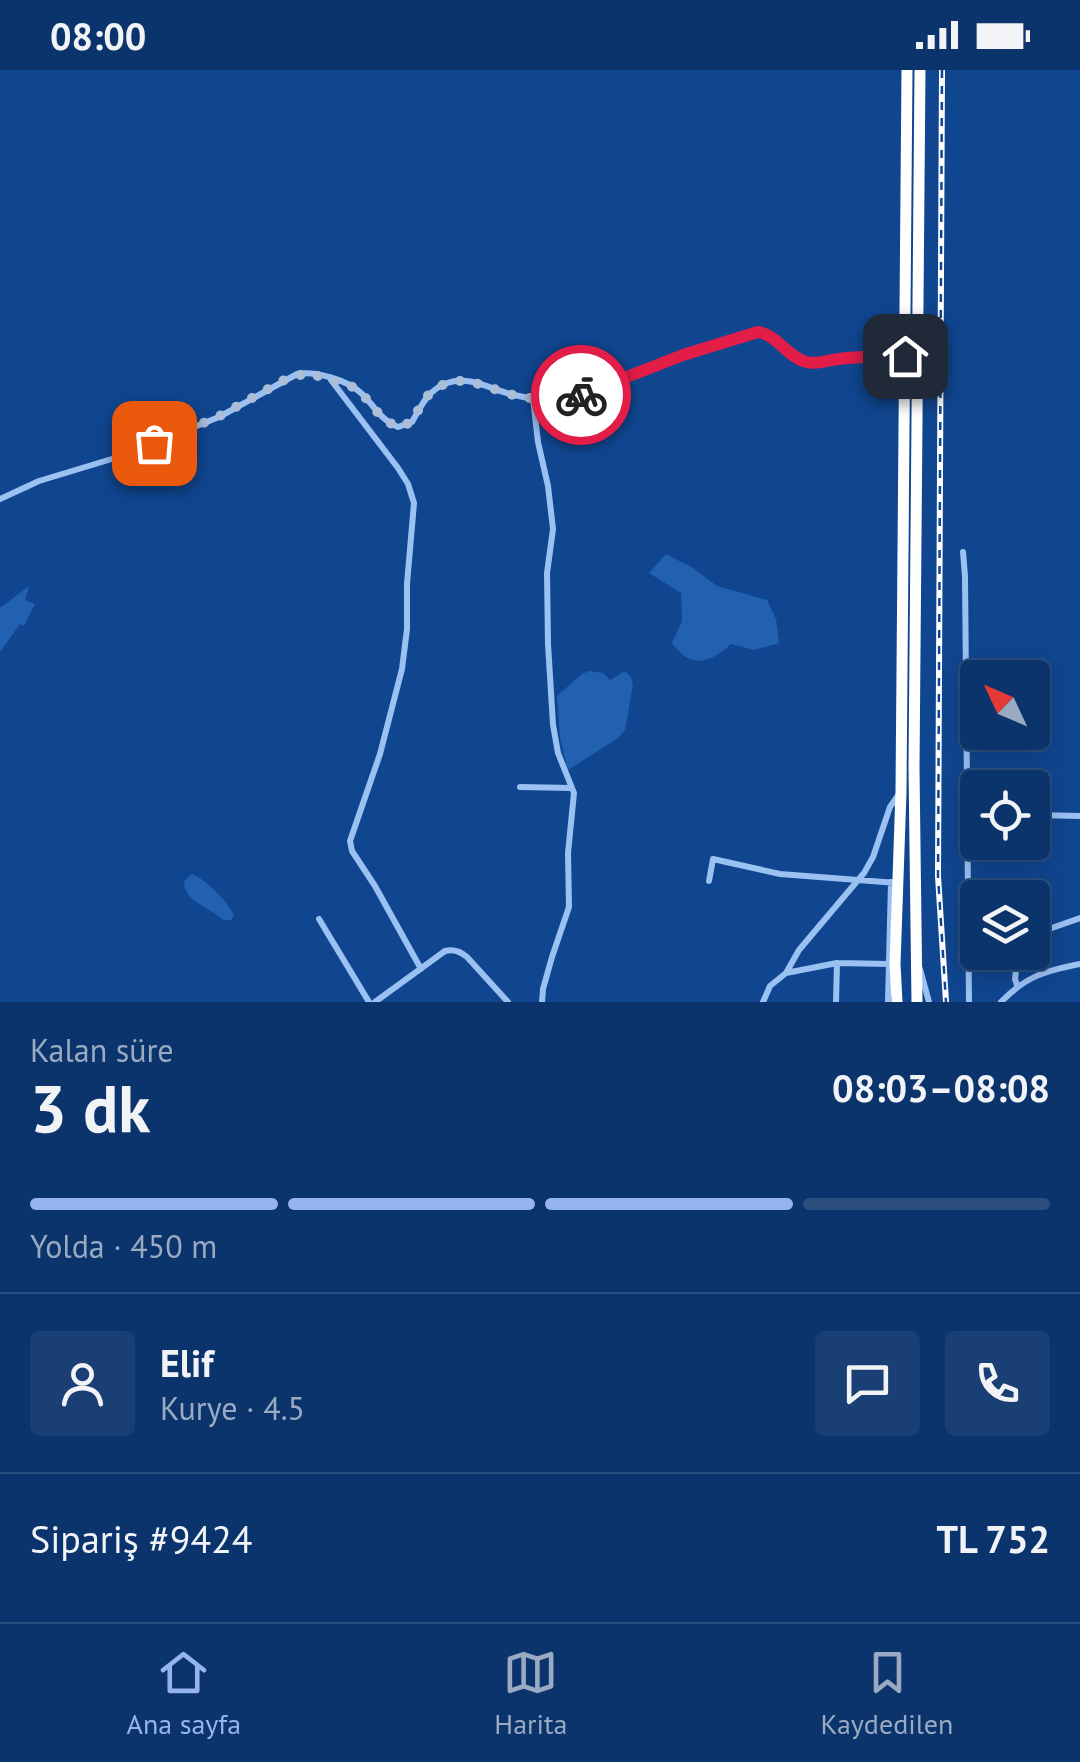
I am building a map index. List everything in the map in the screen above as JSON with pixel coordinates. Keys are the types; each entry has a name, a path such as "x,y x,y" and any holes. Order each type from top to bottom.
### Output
{"highway":[{"path":"896,1002 908,70"},
{"path":"917,1002 914,748 920,70"},
{"path":"894,964 904,953 918,965"},
{"path":"894,964 910,975 918,965"}],"street":[{"path":"0,499 38,481 125,455 201,424 298,374 308,373 351,386 384,420 398,427 412,422 422,402 447,383 464,380 516,396 573,398 683,355 758,332 767,333 806,362 905,356"},
{"path":"331,380 398,468 414,503 402,669 380,754 350,841 352,851 421,968"},
{"path":"533,398 552,529 548,588 554,726 558,753 574,793 568,853 570,907 552,957 542,1002"},
{"path":"962,552 968,880"},
{"path":"520,787 572,788"},
{"path":"763,1002 770,986 786,973 798,950 858,882 890,808 901,792"},
{"path":"1050,815 1080,816"},
{"path":"710,881 714,859 780,874 895,882"},
{"path":"1050,929 1080,918"},
{"path":"319,919 372,1002 445,951 457,950 508,1002"},
{"path":"786,973 837,963 894,964 888,1002"},
{"path":"836,1002 837,963"},
{"path":"1002,1002 1017,986 1038,974 1080,964"},
{"path":"918,965 929,1002"},
{"path":"969,970 969,1002"},
{"path":"1017,970 1017,986"}],"shaded area":[{"path":"666,554 717,586 767,600 776,619 779,643 754,650 731,644 716,656 701,661 679,652 672,643 682,621 681,593 649,573"},
{"path":"29,586 25,600 35,604 24,626 20,624 0,652 0,608"},
{"path":"589,671 603,673 610,680 625,671 631,677 625,730 568,770 560,738 557,696"},
{"path":"192,874 222,897 234,915 231,920 223,920 188,894 184,881"}],"railway":[{"path":"942,70 938,876 946,1002"}],"way so far":[{"path":"154,443 218,417 298,374 308,373 351,386 384,420 398,427 412,422 422,402 434,390 464,380 516,396 547,400 581,395"}],"route":[{"path":"581,395 683,355 758,332 767,333 806,362 905,356"}]}
